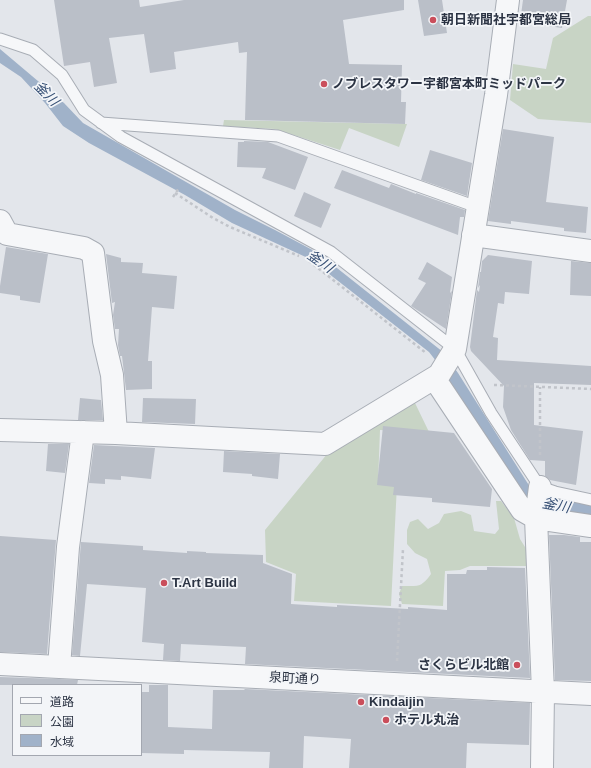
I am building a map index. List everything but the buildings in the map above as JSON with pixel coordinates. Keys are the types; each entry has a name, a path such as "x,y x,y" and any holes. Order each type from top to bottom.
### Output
{"street":[{"path":"0,430 116,433 325,444 439,375 455,349 496,95 508,0"},
{"path":"0,221 8,234 84,248 93,254 104,341 112,375 116,433"},
{"path":"473,235 591,251"},
{"path":"434,378 522,510 536,518 591,526"},
{"path":"59,667 68,547 83,432"},
{"path":"540,487 536,518 543,692 542,768"},
{"name":"泉町通り","path":"0,664 591,694"}],"lane":[{"path":"0,39 33,50 62,75 84,110 121,137 331,252 455,349 491,413 540,487 591,500"},
{"path":"101,123 278,136 477,207"}],"path":[{"path":"175,193 213,218 230,227 306,259 424,351"},
{"path":"474,384 591,389"},
{"path":"540,387 540,487"},
{"path":"396,684 403,550"}],"green space":[{"path":"588,16 591,16 591,123 538,119 510,100 513,64 546,69 553,38"},
{"path":"224,120 407,124 399,147 349,128 340,150 275,129 223,126"},
{"path":"415,403 429,432 380,430 378,483 397,484 391,606 294,601 296,574 266,562 265,530 332,448 361,428"},
{"path":"496,501 501,501 514,518 520,539 530,555 528,566 470,566 460,570 445,571 443,606 402,604 399,594 402,586 422,584 431,574 427,559 415,553 407,544 407,530 410,522 418,519 428,529 439,523 444,514 461,511 471,515 474,531 495,534 499,529"}],"water":[{"name":"釜川","path":"0,49 64,103 83,123 235,210 318,253 443,352 458,373 530,487 547,497 591,504 591,519 527,506 429,352 310,259 232,223 185,195 89,143 63,126 45,103 21,77 0,63"}],"place":[{"name":"朝日新聞社宇都宮総局","path":"433,20"},
{"name":"ノブレスタワー宇都宮本町ミッドパーク","path":"324,84"},
{"name":"T.Art Build","path":"164,583"},
{"name":"さくらビル北館","path":"517,665"},
{"name":"Kindaijin","path":"361,702"},
{"name":"ホテル丸治","path":"386,720"}]}
